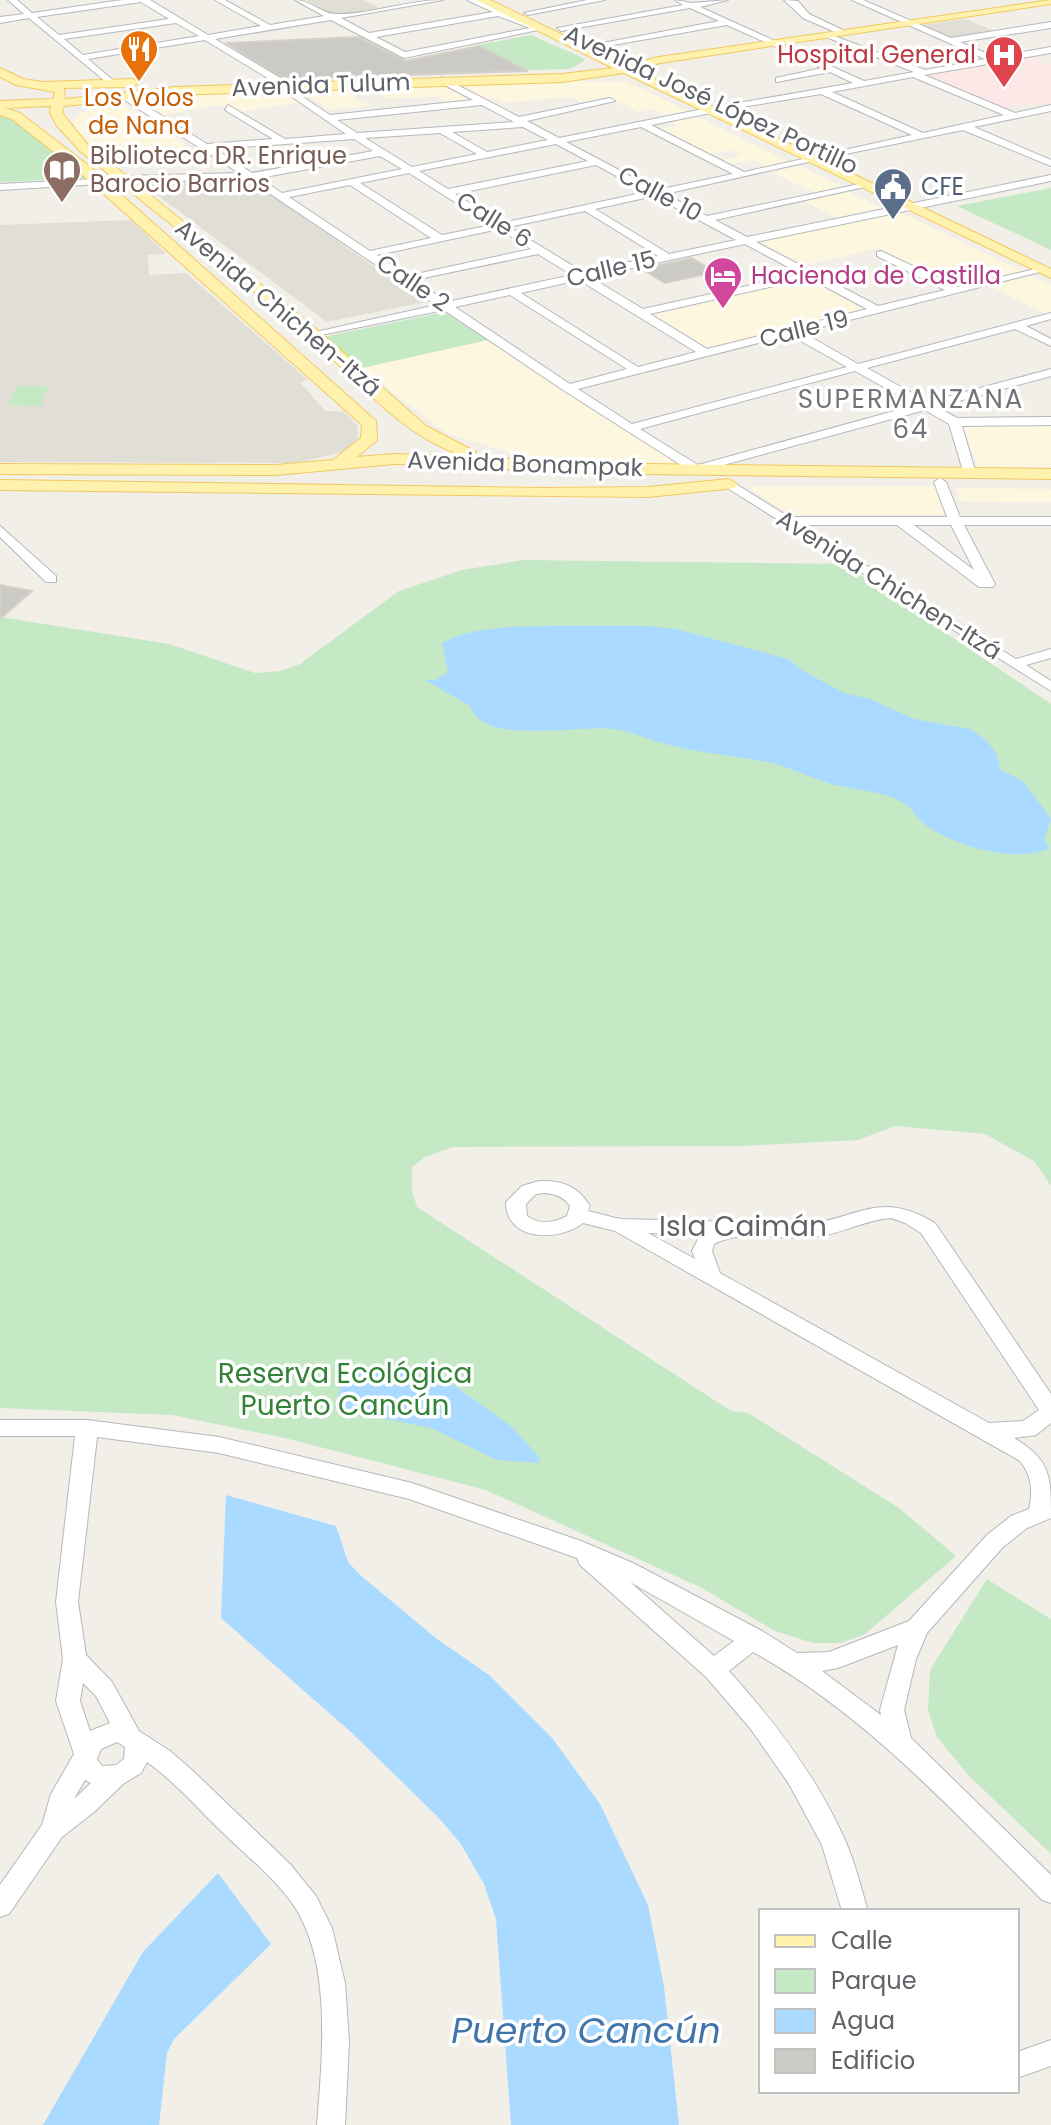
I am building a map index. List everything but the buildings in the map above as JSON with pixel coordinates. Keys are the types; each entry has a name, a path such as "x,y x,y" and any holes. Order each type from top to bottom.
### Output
{"main road":[{"name":"Avenida José López Portillo","path":"481,0 864,186 1049,265"},
{"name":"Avenida José López Portillo","path":"501,0 1049,265"},
{"name":"Avenida Tulum","path":"0,108 58,113 96,101 126,97 280,84 537,75 562,78 659,60 1050,1"},
{"path":"573,70 590,59 580,49"},
{"name":"Avenida Tulum","path":"1,77 45,85 280,84 442,80 619,69"},
{"path":"562,78 624,79 654,86"},
{"path":"96,101 83,92 104,83"},
{"name":"Avenida Chichen-Itzá","path":"45,85 60,89 58,113 108,166 315,335 431,438 515,464"},
{"path":"16,116 38,110 66,113 75,108 126,97"},
{"name":"Avenida Chichen-Itzá","path":"0,108 16,116 83,168 370,424 372,431 362,449 338,464"},
{"path":"83,168 108,166"},
{"path":"111,195 140,192"},
{"path":"372,431 379,442 388,447 416,446 431,438"},
{"name":"Avenida Bonampak","path":"0,469 276,470 434,459 698,470 1051,474"},
{"path":"338,464 325,474 323,481 332,489 345,492"},
{"path":"490,492 517,490 531,484 533,475 515,464"},
{"path":"270,489 287,485 294,479 289,473 276,470"},
{"name":"Avenida Bonampak","path":"0,485 345,492 648,492 727,484 1051,483"}],"street":[{"path":"12,0 81,58 104,83"},
{"path":"76,0 87,7"},
{"path":"0,20 142,0"},
{"name":"Calle 6","path":"142,0 707,354"},
{"path":"219,0 270,28"},
{"path":"299,0 404,55 539,29"},
{"path":"81,58 439,0"},
{"name":"Avenida José López Portillo","path":"471,0 539,29"},
{"path":"528,13 601,0"},
{"path":"679,0 777,42 861,83"},
{"path":"561,28 724,0"},
{"path":"788,0 795,3 806,16 845,33"},
{"path":"858,1 872,0"},
{"path":"858,1 994,60"},
{"path":"367,36 498,14"},
{"path":"57,38 177,20"},
{"path":"596,45 731,22"},
{"path":"951,41 1051,25"},
{"path":"829,35 1015,116"},
{"path":"727,108 1051,50"},
{"path":"1027,54 1051,63"},
{"path":"779,80 831,69"},
{"name":"Calle 10","path":"442,80 877,310"},
{"path":"822,91 922,136"},
{"name":"Calle 2","path":"126,97 252,176 567,388 698,470"},
{"path":"207,147 522,122 610,101"},
{"path":"328,118 483,102"},
{"path":"228,108 282,141"},
{"path":"829,156 1051,108"},
{"path":"281,196 708,111"},
{"path":"642,124 743,175"},
{"path":"965,127 1051,163"},
{"path":"442,130 487,156"},
{"path":"1024,152 1051,146"},
{"path":"126,179 252,176 384,152"},
{"path":"368,254 812,160"},
{"path":"449,192 599,162"},
{"name":"Calle 15","path":"315,335 924,202 1051,178"},
{"path":"0,187 97,182"},
{"path":"352,182 439,238"},
{"path":"707,219 864,186"},
{"path":"585,207 667,257"},
{"path":"406,279 542,250"},
{"path":"881,254 957,291"},
{"name":"Calle 19","path":"567,388 957,291 1049,265"},
{"path":"641,313 810,275"},
{"path":"512,292 636,370"},
{"path":"629,428 1051,316"},
{"path":"1017,326 1051,343"},
{"path":"793,332 955,422 1051,421"},
{"path":"698,470 1051,372"},
{"path":"955,422 970,474"},
{"path":"899,520 988,584 955,520 940,482"},
{"name":"Avenida Chichen-Itzá","path":"727,484 1051,687"},
{"path":"0,520 8,525 0,530 51,579"},
{"path":"786,521 1047,521 1051,540"},
{"path":"1015,664 1051,653"},
{"name":"Isla Caimán","path":"578,1215 620,1226 727,1229 829,1229 871,1213 891,1212 912,1218 928,1228 1051,1412"},
{"name":"Isla Caimán","path":"620,1226 1028,1455 1040,1469 1045,1483 1045,1510 995,1541 917,1628 904,1659 892,1710 900,1743"},
{"path":"711,1277 702,1251 705,1240 727,1229"},
{"path":"985,1431 1028,1429 1051,1412"},
{"path":"0,1428 87,1428 219,1445 412,1491 573,1547 625,1569 754,1638 794,1663 900,1743 1051,1892"},
{"path":"87,1428 69,1569 67,1602 75,1659 68,1701 94,1774 123,1772 163,1758"},
{"path":"573,1547 714,1670 759,1721 798,1777 834,1843 854,1909"},
{"name":"Isla Caimán","path":"794,1663 830,1661 917,1628"},
{"path":"714,1670 754,1638"},
{"path":"0,1906 53,1829 123,1772 139,1750 104,1689 75,1659"},
{"path":"53,1829 63,1794 85,1755 99,1736 120,1732 163,1758 267,1860 307,1904 328,1956 334,2023 331,2125"},
{"path":"1019,2064 1051,2053"}],"shaded area":[{"path":"306,0 364,0 379,8 336,16"},
{"path":"966,19 996,32 951,40 923,25"},
{"name":"Hospital General","path":"1026,56 1051,65 1051,105 1041,107 1032,103 1004,109 922,75"},
{"path":"625,81 690,112 668,116 654,109 639,112 606,97 581,102 569,97 502,103 494,98 484,99 454,82"},
{"path":"443,83 473,100 446,103 437,97 385,99 380,91 365,91 355,94 357,101 365,101 369,106 328,110 299,88"},
{"path":"282,89 303,102 241,112 227,106 212,106 162,115 138,100 192,93"},
{"path":"119,101 191,148 109,158 75,131 73,123 78,114"},
{"path":"696,116 790,162 767,167 753,160 730,164 722,160 742,155 731,150 709,154 659,129 677,126 670,121"},
{"path":"800,166 844,187 816,193 772,172"},
{"path":"247,178 425,302 327,322 140,182"},
{"path":"849,192 881,208 836,218 804,201"},
{"path":"895,210 1022,271 989,279 974,272 941,280 879,248 804,265 758,241"},
{"path":"131,220 166,254 148,255 149,275 186,273 307,379 300,383 326,411 344,412 357,425 358,439 344,452 295,463 0,462 0,225"},
{"path":"1031,276 1051,285 1051,313 1045,314 990,286"},
{"path":"808,278 866,310 709,348 653,314"},
{"path":"488,340 683,465 575,464 532,459 447,434 362,368"},
{"path":"1051,423 1051,467 978,467 962,424"},
{"path":"937,486 947,514 790,515 748,487"},
{"path":"956,488 1051,489 1051,503 959,501"}],"green space":[{"path":"531,35 584,61 569,69 529,70 477,45"},
{"path":"0,114 12,118 88,178 0,182"},
{"path":"1051,188 1051,250 957,206"},
{"path":"445,312 488,340 362,368 323,337"},
{"path":"17,386 48,386 41,406 9,405"},
{"name":"Reserva Ecológica Puerto Cancún","path":"523,560 844,564 1051,704 1051,1186 1034,1161 985,1134 895,1126 858,1140 742,1146 453,1147 425,1157 412,1167 412,1191 417,1207 731,1411 748,1413 899,1508 956,1556 865,1634 841,1643 813,1643 775,1631 700,1587 486,1490 289,1439 172,1415 0,1408 0,617 169,644 255,673 280,671 300,664 399,591 462,570"},
{"path":"987,1579 1051,1619 1051,1854 969,1776 937,1737 928,1710 930,1670"}],"water":[{"path":"493,628 676,629 788,659 844,693 870,699 914,719 970,729 987,741 996,753 1000,769 1024,782 1051,819 1044,840 1050,848 1019,854 967,845 923,823 905,804 893,798 834,785 765,761 688,749 613,729 535,731 494,726 479,719 470,706 425,680 436,680 448,672 442,643 454,637"},
{"path":"401,1364 414,1377 447,1380 512,1427 539,1457 540,1463 497,1460 431,1428 335,1408 341,1383 369,1369"},
{"name":"Puerto Cancún","path":"226,1495 336,1526 348,1562 359,1574 437,1639 489,1675 553,1739 600,1804 648,1905 664,1987 679,2125 511,2125 496,1919 484,1884 461,1844 438,1817 352,1733 221,1618"},
{"path":"218,1873 271,1944 174,2039 167,2053 159,2125 43,2125 143,1952"}],"place":[{"name":"Los Volos de Nana","path":"139,83"},
{"name":"Hospital General","path":"1004,89"},
{"name":"Biblioteca DR. Enrique Barocio Barrios","path":"62,204"},
{"name":"CFE","path":"893,221"},
{"name":"Hacienda de Castilla","path":"723,310"}],"district":[{"name":"SUPERMANZANA 64","path":"911,414"}]}
